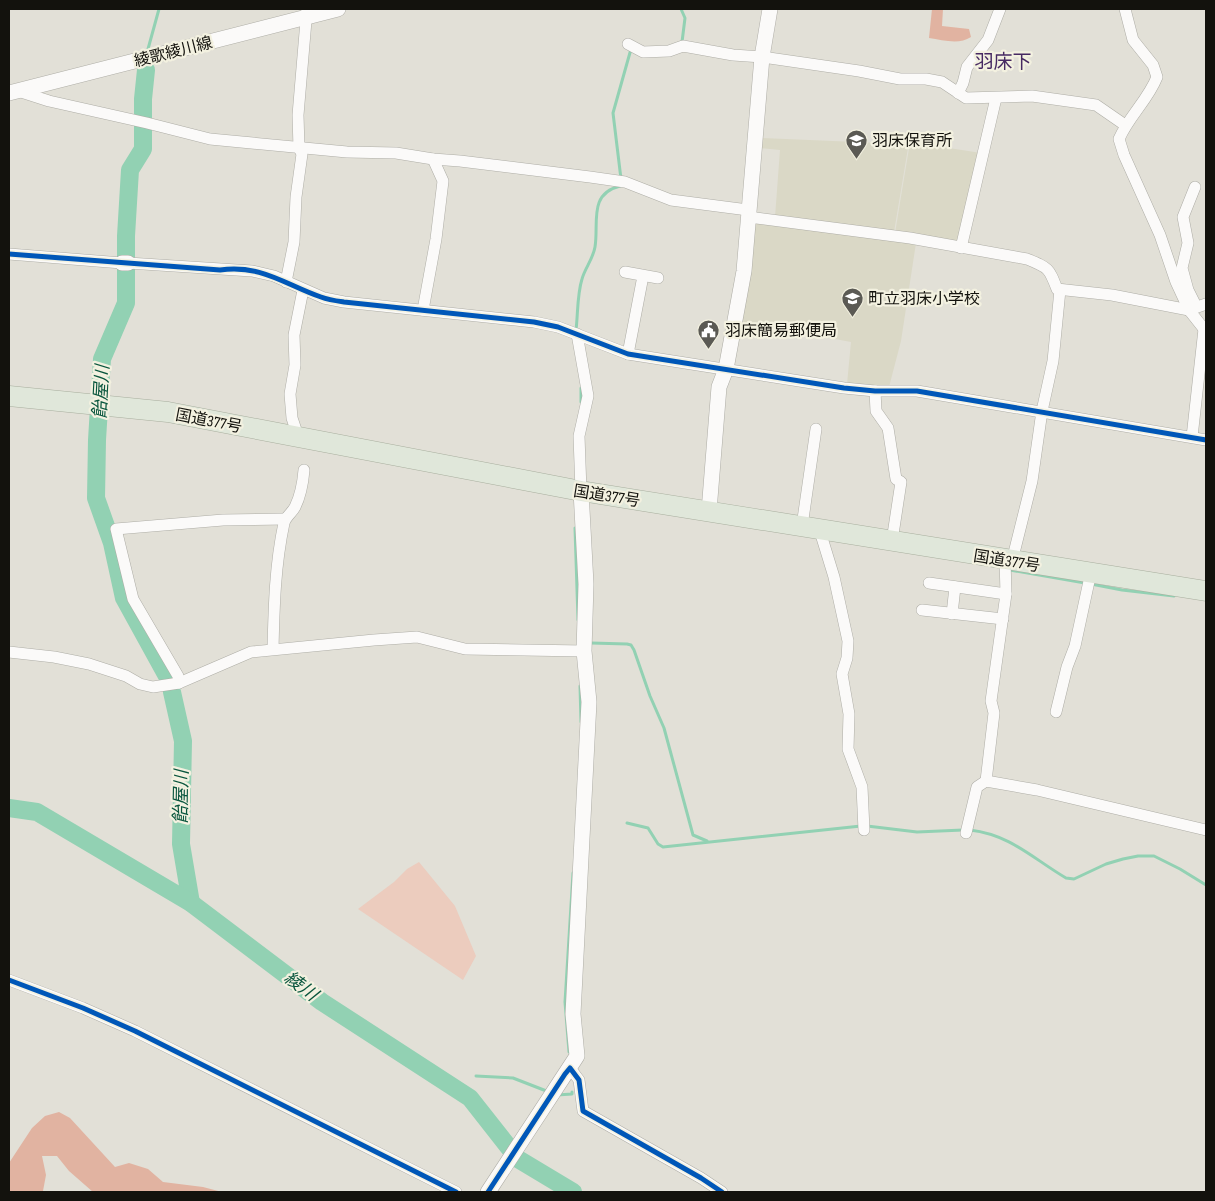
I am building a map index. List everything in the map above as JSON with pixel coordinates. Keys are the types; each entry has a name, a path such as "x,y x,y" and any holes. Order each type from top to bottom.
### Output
{"highway":[{"name":"国道377号","path":"9,396 168,412 581,491 1008,560 1089,580 1206,591"}],"street":[{"name":"綾歌綾川線","path":"13,92 306,13 338,9"},
{"path":"709,511 719,387 726,369 744,271 762,57 770,9"},
{"path":"958,93 967,67 988,40 1000,9"},
{"path":"1125,9 1133,40 1153,65 1158,77 1152,90 1125,125 1119,139 1124,155 1160,235 1176,282 1197,308"},
{"path":"286,282 294,242 296,198 302,154 299,148 298,115 306,13"},
{"path":"631,46 643,52 669,52 683,46 732,55 762,57 900,79 926,79 942,82 966,98 1032,96 1096,105 1125,125"},
{"path":"13,92 210,139 347,152 396,153 625,182 671,200 748,214 910,238 1027,259 1046,266 1051,272 1057,289 1060,290 1112,295 1197,308"},
{"path":"961,248 996,98"},
{"path":"424,310 436,239 443,181 433,159"},
{"path":"1192,437 1205,330 1188,290 1182,268 1188,244 1183,217 1195,187"},
{"path":"9,254 252,271 274,276 324,298 344,302 534,322 577,334 628,354 875,392 917,391 1206,440"},
{"path":"625,272 658,278"},
{"path":"628,354 643,276"},
{"path":"298,436 292,418 290,394 295,365 294,335 303,290"},
{"path":"986,781 994,713 991,701 1003,619 1008,560 1032,481 1042,411 1053,361 1060,290"},
{"path":"488,1192 577,1056 573,1014 589,702 580,651 586,584 579,436 588,396 577,334"},
{"path":"875,392 876,411 888,428 896,479 901,482 892,541"},
{"path":"816,430 810,527 834,577 848,641 847,658 842,674 850,714 848,749 862,787 864,827"},
{"path":"272,649 274,587 285,520 294,508 302,486 304,470"},
{"path":"178,683 178,676 133,599 116,529 223,520 285,520"},
{"path":"1056,712 1063,680 1075,646 1089,580"},
{"path":"929,583 1006,594"},
{"path":"952,614 955,587"},
{"path":"922,610 1003,619"},
{"path":"9,652 54,657 89,664 126,676 140,684 153,687 178,683 251,652 374,640 417,638 465,649 580,651"},
{"path":"966,831 977,787 986,781 1037,790 1206,830"},
{"path":"9,980 83,1008 135,1031 456,1192"},
{"path":"568,1071 579,1080 582,1111 701,1178 722,1192"}],"shaded area":[{"path":"932,9 943,9 942,26 969,29 971,37 961,41 929,38"},
{"path":"760,138 904,144 909,142 894,232 775,217 780,150 760,148"},
{"path":"910,142 981,153 960,243 895,233"},
{"path":"753,221 916,243 901,341 889,387 847,384 851,342 739,321"},
{"path":"419,862 455,906 476,956 463,980 358,909 394,882 407,869"},
{"path":"59,1112 70,1118 115,1167 129,1163 148,1169 163,1182 203,1187 222,1192 93,1192 69,1171 57,1156 42,1156 46,1175 43,1191 9,1192 9,1163 32,1128 45,1116"}],"waterway":[{"name":"飴屋川","path":"148,49 159,9"},
{"path":"680,44 682,42 685,18 681,9"},
{"path":"621,179 613,113 631,49"},
{"name":"飴屋川","path":"146,70 143,99 143,149 130,170 126,236 126,303 102,359 97,440 96,498 112,543 124,598 168,678"},
{"path":"576,330 580,285 593,256 599,202 610,190 620,186"},
{"path":"581,388 581,402"},
{"path":"575,528 578,620"},
{"path":"1010,570 1085,583"},
{"path":"1091,584 1122,590 1174,596"},
{"path":"591,643 627,644 631,645 634,650 650,696 664,728 693,835 707,841"},
{"path":"580,686 581,722"},
{"name":"飴屋川","path":"172,692 183,741 181,844 191,903"},
{"name":"綾川","path":"9,808 37,812 191,903 322,1002 470,1098 518,1159 573,1192"},
{"path":"627,823 648,828 658,844 663,847 861,826"},
{"path":"867,826 917,832 963,830"},
{"path":"970,830 985,833 1009,842 1066,878 1074,879 1106,864 1123,859 1138,856 1154,856 1206,885"},
{"path":"569,1052 565,1002 573,873"},
{"path":"476,1076 513,1078 549,1092"},
{"path":"557,1095 572,1094 572,1092"}],"cycle path":[{"path":"9,254 220,270 248,270 273,277 330,300 534,322 558,327 628,354 844,388 875,391 917,391 1206,440"},
{"path":"9,980 83,1008 135,1031 456,1192"},
{"path":"488,1192 570,1068 579,1080 583,1111 701,1178 722,1192"}],"place":[{"name":"羽床保育所","path":"856,159"},
{"name":"町立羽床小学校","path":"852,317"},
{"name":"羽床簡易郵便局","path":"709,349"}],"district":[{"name":"羽床下","path":"1003,61"}]}
